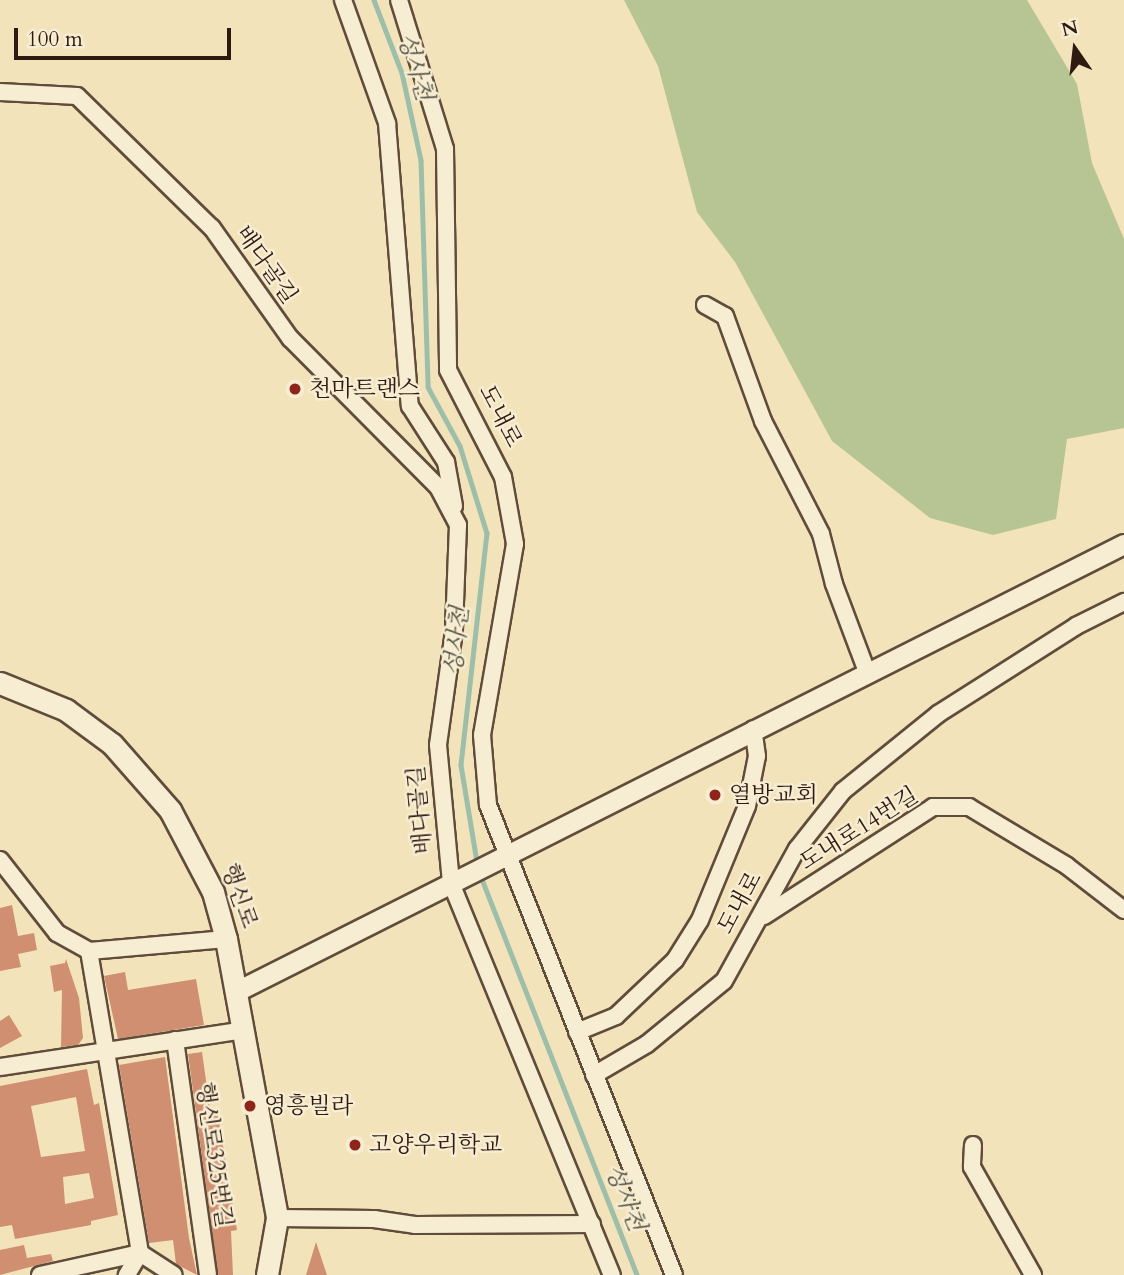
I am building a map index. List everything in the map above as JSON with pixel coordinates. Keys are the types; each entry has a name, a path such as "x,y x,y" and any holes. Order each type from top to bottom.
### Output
{"main road":[{"name":"행신로","path":"0,683 66,710 112,744 146,778 192,846 214,892 237,990 277,1218 267,1275"}],"street":[{"name":"배다골길","path":"343,0 387,123 410,406 446,462 458,525 454,631 438,745 455,880 612,1275"},
{"name":"도내로","path":"399,0 445,149 448,370 503,477 516,544 482,735 488,805 502,857 577,1032 674,1275"},
{"name":"배다골길","path":"0,92 77,96 212,228 290,338 438,487 458,525"},
{"path":"705,304 725,316 763,421 821,534 834,584 867,671"},
{"path":"237,990 1124,544"},
{"name":"도내로","path":"594,1075 647,1044 724,981 762,918 797,849 843,791 938,714 1076,626 1124,601"},
{"name":"도내로","path":"577,1032 617,1016 675,960 700,920 747,806 757,756 754,729"},
{"name":"도내로14번길","path":"762,918 933,807 969,807 1067,866 1124,910"},
{"path":"0,860 57,933 89,951 226,939"},
{"path":"89,951 140,1253 127,1275"},
{"path":"0,1067 105,1048 244,1030"},
{"name":"행신로325번길","path":"175,1040 208,1275"},
{"path":"974,1145 972,1167 1033,1275"},
{"path":"277,1218 374,1219 415,1225 592,1224"},
{"path":"40,1275 140,1253 174,1275"}],"green space":[{"path":"624,0 1027,0 1077,84 1092,163 1124,239 1124,428 1067,439 1056,519 993,535 930,518 832,441 735,262 697,212 658,66"}],"building":[{"path":"12,905 18,936 34,933 37,950 18,954 21,967 0,971 0,908"},
{"path":"66,959 79,998 83,1038 78,1045 61,1047 62,990 54,992 50,966 65,963"},
{"path":"125,972 128,990 196,979 204,1025 118,1039 104,976"},
{"path":"9,1015 22,1036 0,1048 0,1021"},
{"path":"202,1052 211,1116 218,1115 237,1230 231,1231 233,1275 218,1275 188,1054"},
{"path":"165,1057 189,1238 197,1275 176,1264 173,1240 149,1243 119,1065"},
{"path":"87,1069 94,1105 99,1103 118,1215 91,1221 91,1225 15,1239 12,1225 0,1227 0,1086","holes":["76,1097 85,1151 41,1157 31,1106","89,1173 94,1198 65,1204 63,1177"]},
{"path":"316,1242 327,1275 306,1275"},
{"path":"24,1245 27,1258 51,1254 53,1261 0,1275 0,1250"}],"waterway":[{"name":"성사천","path":"374,0 402,73 421,160 428,387 460,446 487,533 461,765 477,862"},
{"name":"성사천","path":"480,874 637,1275"}],"place":[{"name":"천마트랜스","path":"295,389"},
{"name":"열방교회","path":"715,795"},
{"name":"영흥빌라","path":"250,1106"},
{"name":"고양우리학교","path":"355,1145"}]}
